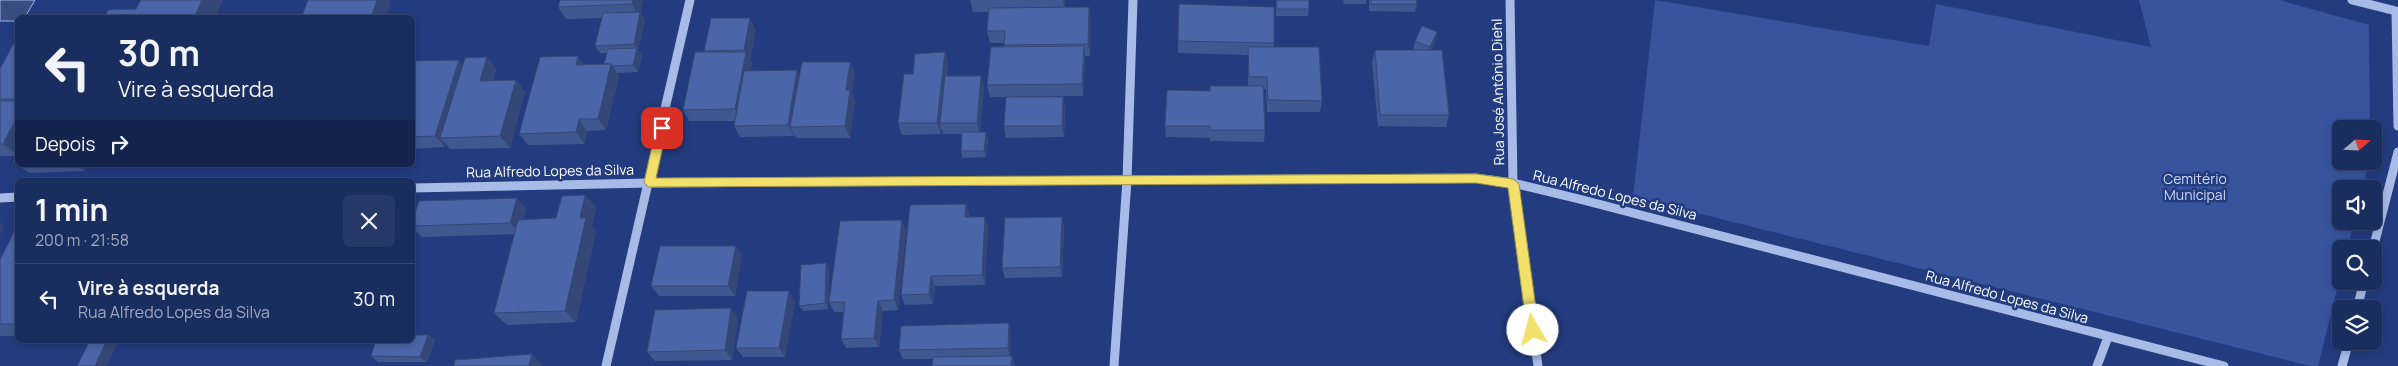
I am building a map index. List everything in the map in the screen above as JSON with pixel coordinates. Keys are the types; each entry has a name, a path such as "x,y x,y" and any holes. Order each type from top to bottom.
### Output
{"street":[{"path":"606,366 690,0"},
{"path":"1114,366 1127,180 1133,0"},
{"name":"Rua José Antônio Diehl","path":"1510,0 1513,184 1538,366"},
{"path":"2352,0 2396,11 2398,126"},
{"path":"2375,240 2398,152"},
{"name":"Rua Alfredo Lopes da Silva","path":"415,188 649,183 1476,178 1513,184 2224,366"},
{"path":"0,198 15,197"},
{"path":"2097,366 2108,337"},
{"path":"2342,366 2346,350"}],"green space":[{"name":"Cemitério Municipal","path":"1655,0 1929,46 1936,4 2151,47 2139,0 2279,0 2369,25 2370,120 2332,120 2332,170 2367,170 2364,180 2332,180 2332,230 2352,230 2349,240 2332,240 2332,290 2337,290 2334,300 2332,300 2332,309 2318,366 2310,366 1633,197"}],"shaded area":[{"path":"0,0 35,0 26,15 15,15 15,21 0,21"}],"building":[{"path":"141,0 202,0 195,15 106,15 108,10 136,9"},
{"path":"308,0 377,0 372,15 302,15"},
{"path":"560,0 633,0 632,4 558,7"},
{"path":"1277,0 1309,0 1309,9 1277,9"},
{"path":"1370,0 1416,0 1417,4 1371,4"},
{"path":"1179,4 1274,7 1274,43 1178,41"},
{"path":"1089,7 1088,44 1004,45 1005,31 987,31 989,8"},
{"path":"640,12 634,44 595,46 603,13"},
{"path":"711,18 750,18 744,50 704,51"},
{"path":"1422,26 1437,32 1430,47 1415,41"},
{"path":"15,41 15,99 0,99 0,69"},
{"path":"1084,46 1082,84 987,85 991,47"},
{"path":"1248,47 1319,47 1322,101 1268,100 1267,77 1249,77"},
{"path":"637,48 633,65 612,66 611,64 604,64 608,49"},
{"path":"1375,50 1442,50 1449,115 1380,115"},
{"path":"695,52 746,52 735,109 683,110"},
{"path":"945,52 937,123 898,123 904,74 913,74 915,54"},
{"path":"578,56 576,65 611,64 598,119 579,119 576,132 519,134 540,57"},
{"path":"487,57 480,81 516,80 500,136 440,138 465,58"},
{"path":"459,60 435,136 415,137 415,61"},
{"path":"802,62 850,62 846,90 850,90 845,126 790,127"},
{"path":"797,70 788,125 734,126 744,71"},
{"path":"945,76 981,76 977,123 940,123"},
{"path":"1210,86 1263,86 1265,130 1211,130 1210,126 1165,126 1167,90 1210,91"},
{"path":"1006,97 1063,97 1062,126 1004,126"},
{"path":"0,101 15,101 15,121 3,144 0,144"},
{"path":"962,132 986,132 984,151 961,151"},
{"path":"585,195 580,218 586,218 565,311 494,313 518,220 556,218 562,196"},
{"path":"517,198 510,223 415,226 415,213 419,201"},
{"path":"966,204 965,217 985,217 982,275 931,276 929,294 901,295 910,205"},
{"path":"1062,217 1060,267 1002,268 1005,218"},
{"path":"902,220 894,300 878,301 874,338 841,339 845,302 829,302 840,221"},
{"path":"15,230 15,324 0,324 0,260"},
{"path":"660,246 736,246 728,286 651,286"},
{"path":"826,263 825,303 799,306 801,265"},
{"path":"747,291 789,291 779,348 736,348"},
{"path":"731,308 725,350 647,352 655,310"},
{"path":"1009,323 1008,348 899,350 901,326"},
{"path":"415,335 428,335 420,357 371,356 375,343 415,343"},
{"path":"88,343 106,343 95,366 77,366"},
{"path":"532,354 529,366 454,366 455,360"},
{"path":"1012,356 1011,366 932,366 933,357"}],"route":[{"path":"662,128 649,183 1476,178 1513,184 1533,330"}]}
